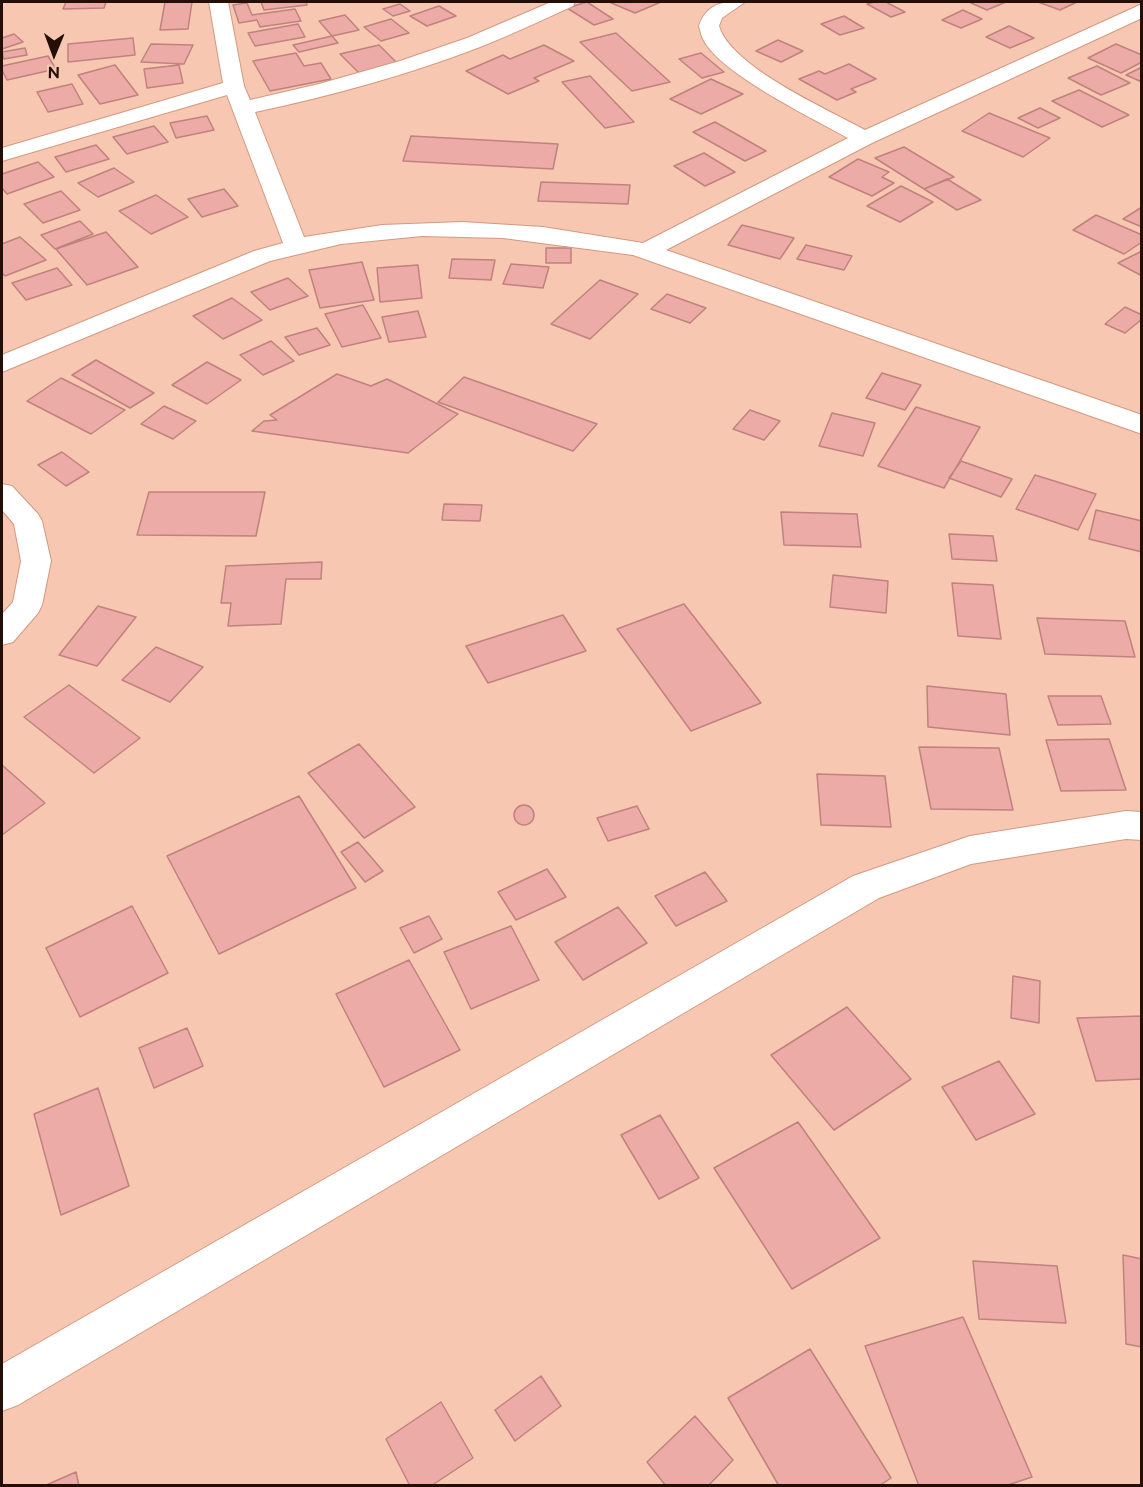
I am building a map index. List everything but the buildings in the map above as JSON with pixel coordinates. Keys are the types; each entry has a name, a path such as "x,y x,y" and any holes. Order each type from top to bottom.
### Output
{"street":[{"path":"218,2 234,86 296,246"},
{"path":"242,108 377,76 464,46 566,2"},
{"path":"735,2 714,15 709,26 710,37 724,54 749,74 864,138"},
{"path":"646,251 864,138 1142,10"},
{"path":"2,155 234,86"},
{"path":"2,364 262,256 296,246 367,232 481,228 544,234 646,251 1142,425"},
{"path":"2,493 28,520 36,561 27,605 2,634"},
{"path":"2,1389 866,887 970,850 1126,825 1142,826"}]}
